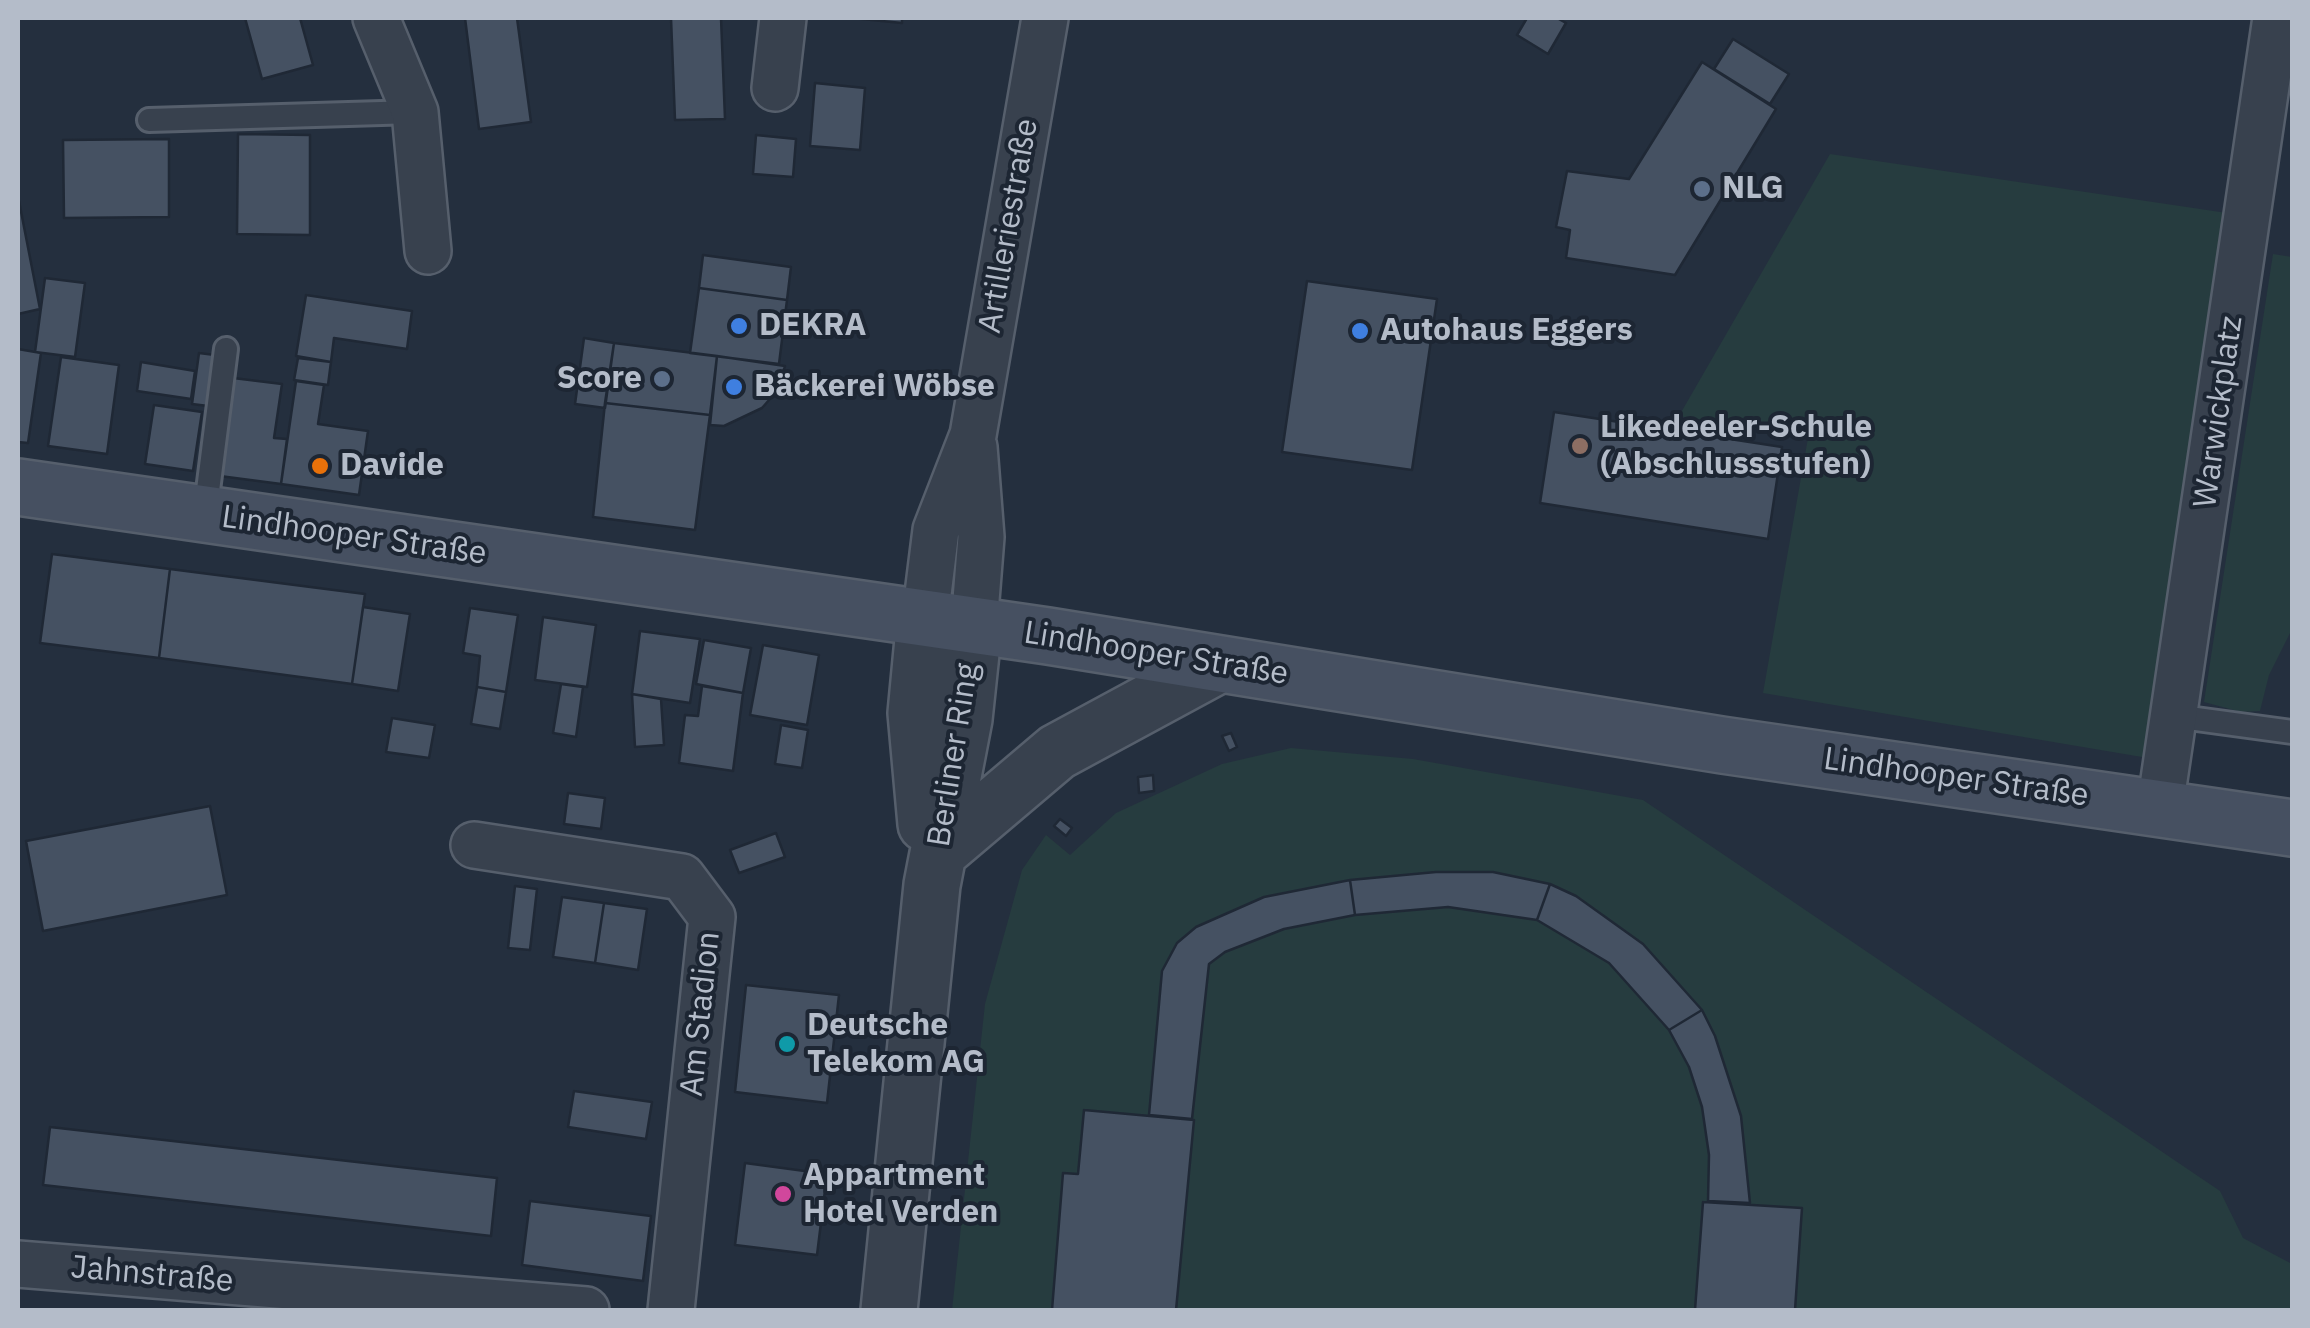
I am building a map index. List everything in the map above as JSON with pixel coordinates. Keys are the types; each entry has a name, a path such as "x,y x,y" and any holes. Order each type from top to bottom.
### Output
{"main road":[{"name":"Lindhooper Straße","path":"18,487 949,622 1216,666 2292,828"}],"street":[{"path":"376,18 415,112 428,251"},
{"path":"775,88 783,18"},
{"name":"Artilleriestraße","path":"949,622 981,537 974,435 1045,18"},
{"name":"Warwickplatz","path":"2160,807 2276,18"},
{"name":"Berliner Ring","path":"888,1310 935,868 964,719 949,622"},
{"path":"935,868 1057,752 1216,666"},
{"name":"Am Stadion","path":"474,845 682,877 712,917 671,1310"},
{"name":"Jahnstraße","path":"18,1264 498,1307 586,1310"}],"lane":[{"path":"148,120 415,112"},
{"path":"205,515 226,348"},
{"path":"2174,716 2292,732"}],"green space":[{"path":"1830,154 2227,213 2148,758 1763,693 1808,438 1679,416"},
{"path":"2273,254 2292,257 2292,629 2269,675 2260,711 2241,712 2204,702"},
{"path":"1291,748 1413,759 1643,800 2220,1191 2243,1238 2292,1264 2292,1310 952,1310 985,1004 1022,870 1046,835 1070,855 1116,813 1222,764"}],"building":[{"path":"245,18 300,18 313,65 262,79"},
{"path":"465,18 517,18 531,122 479,129"},
{"path":"671,18 721,18 725,119 675,120"},
{"path":"852,18 902,18 902,23"},
{"path":"1527,18 1557,18 1566,23 1548,54 1517,35"},
{"path":"1733,39 1789,74 1770,104 1714,69"},
{"path":"1702,62 1776,109 1675,275 1566,258 1570,230 1556,227 1567,171 1629,179"},
{"path":"815,83 865,88 860,150 810,146"},
{"path":"238,134 310,135 310,235 237,234"},
{"path":"756,135 796,139 793,177 753,174"},
{"path":"169,139 169,217 64,218 63,140"},
{"path":"18,196 40,309 18,314"},
{"path":"703,255 791,267 787,300 699,288"},
{"path":"45,278 85,283 75,357 35,352"},
{"path":"1307,281 1437,299 1412,470 1282,452"},
{"name":"DEKRA","path":"699,288 787,300 779,364 690,353"},
{"path":"306,295 412,311 407,349 334,338 331,362 296,356"},
{"path":"584,338 614,343 605,408 575,404"},
{"name":"Score","path":"614,343 717,356 710,415 605,403"},
{"path":"18,349 41,353 28,443 18,442"},
{"path":"199,353 223,356 216,407 192,404"},
{"path":"717,356 785,366 777,391 762,408 724,426 710,425"},
{"path":"61,357 119,365 107,454 48,446"},
{"path":"298,358 331,362 328,385 294,380"},
{"path":"141,362 195,371 191,399 137,391"},
{"path":"225,377 282,384 274,438 287,439 281,484 212,475"},
{"path":"296,381 324,385 318,424 368,431 359,495 281,484"},
{"path":"605,403 710,415 695,530 593,517"},
{"path":"154,405 202,412 193,471 145,464"},
{"path":"1554,412 1782,447 1768,539 1540,503"},
{"path":"52,554 170,569 159,658 40,643"},
{"path":"170,569 365,594 352,684 159,658"},
{"path":"363,607 410,614 398,691 352,684"},
{"path":"470,608 518,615 506,692 477,687 480,656 463,653"},
{"path":"543,617 596,625 587,687 535,680"},
{"path":"640,631 700,639 690,703 632,694"},
{"path":"704,640 751,648 743,693 696,684"},
{"path":"763,645 819,655 807,725 750,715"},
{"path":"561,684 583,687 576,737 553,733"},
{"path":"702,686 743,693 733,771 679,763 685,715 698,716"},
{"path":"477,687 506,692 500,729 471,724"},
{"path":"632,694 661,699 664,745 635,747"},
{"path":"392,718 435,725 429,758 386,752"},
{"path":"781,725 808,730 802,768 775,764"},
{"path":"1231,733 1237,747 1229,751 1222,736"},
{"path":"1153,775 1154,791 1139,793 1138,777"},
{"path":"568,793 605,798 601,829 564,824"},
{"path":"210,806 227,895 43,931 26,841"},
{"path":"1060,819 1072,828 1066,836 1054,826"},
{"path":"776,833 785,857 739,873 730,850"},
{"path":"1436,872 1493,872 1550,884 1537,920 1448,907 1355,915 1350,880"},
{"path":"1350,880 1355,915 1284,929 1225,952 1209,964 1192,1119 1149,1115 1162,971 1177,943 1196,927 1264,897"},
{"path":"1550,884 1576,896 1643,944 1702,1010 1669,1030 1609,963 1537,920"},
{"path":"515,886 537,889 530,950 508,948"},
{"path":"562,897 604,903 595,963 553,957"},
{"path":"604,903 647,909 638,970 595,963"},
{"name":"Deutsche Telekom AG","path":"746,985 839,995 827,1103 735,1092"},
{"path":"1702,1010 1715,1036 1741,1116 1750,1203 1708,1201 1709,1155 1702,1107 1689,1067 1669,1030"},
{"path":"574,1091 652,1102 646,1139 568,1127"},
{"path":"1084,1110 1194,1120 1176,1310 1052,1310 1063,1173 1078,1174"},
{"path":"50,1127 497,1178 491,1236 43,1185"},
{"name":"Appartment Hotel Verden","path":"745,1163 827,1174 817,1255 735,1245"},
{"path":"530,1201 651,1216 643,1281 522,1265"},
{"path":"1703,1202 1802,1208 1795,1310 1695,1310"}],"place":[{"name":"NLG","path":"1702,189"},
{"name":"DEKRA","path":"739,326"},
{"name":"Autohaus Eggers","path":"1360,331"},
{"name":"Score","path":"662,379"},
{"name":"Bäckerei Wöbse","path":"734,387"},
{"name":"Likedeeler-Schule (Abschlussstufen)","path":"1580,446"},
{"name":"Davide","path":"320,466"},
{"name":"Deutsche Telekom AG","path":"787,1044"},
{"name":"Appartment Hotel Verden","path":"783,1194"}]}
